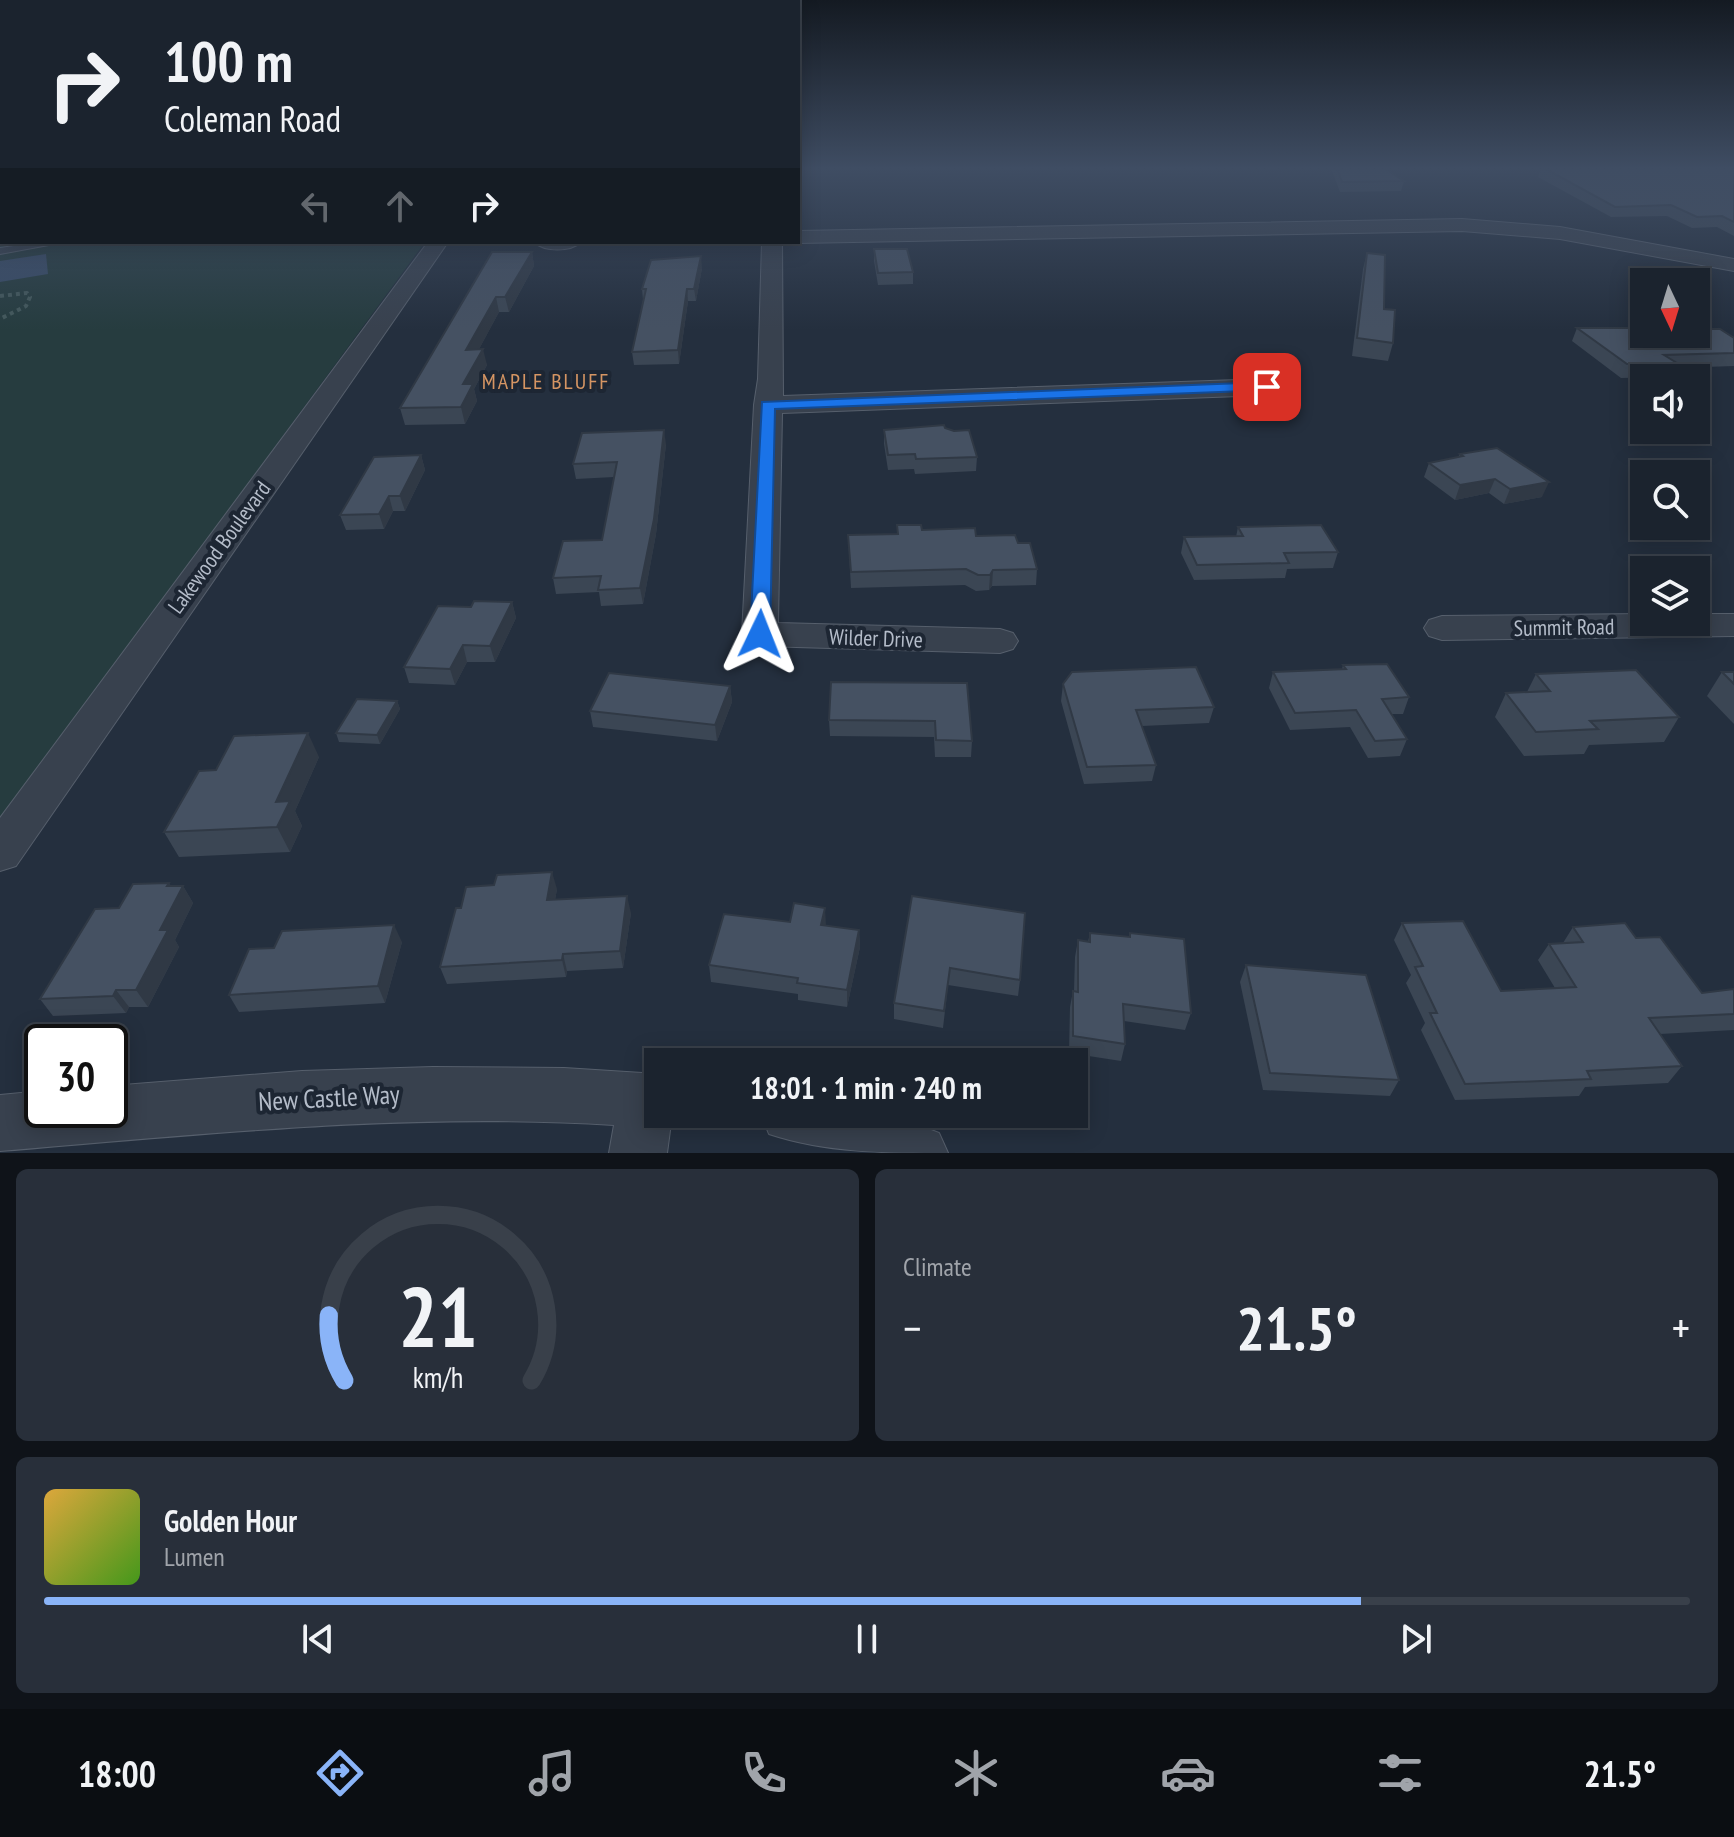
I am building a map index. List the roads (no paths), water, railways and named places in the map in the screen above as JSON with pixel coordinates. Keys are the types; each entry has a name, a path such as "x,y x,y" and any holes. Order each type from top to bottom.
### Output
{"street":[{"path":"800,237 1462,225 1560,233 1734,265"},
{"name":"Lakewood Boulevard","path":"0,853 437,244"},
{"name":"Wilder Drive","path":"772,244 771,379 767,405 760,634 1000,641"},
{"path":"767,405 1265,384"},
{"name":"Summit Road","path":"1442,628 1734,625"},
{"name":"New Castle Way","path":"0,1123 317,1097 462,1094 644,1117"},
{"path":"848,1128 919,1153"}],"lane":[{"path":"0,251 47,244"}],"water":[{"path":"46,254 48,274 0,282 0,261"}],"district":[{"name":"MAPLE BLUFF","path":"546,381"}]}
